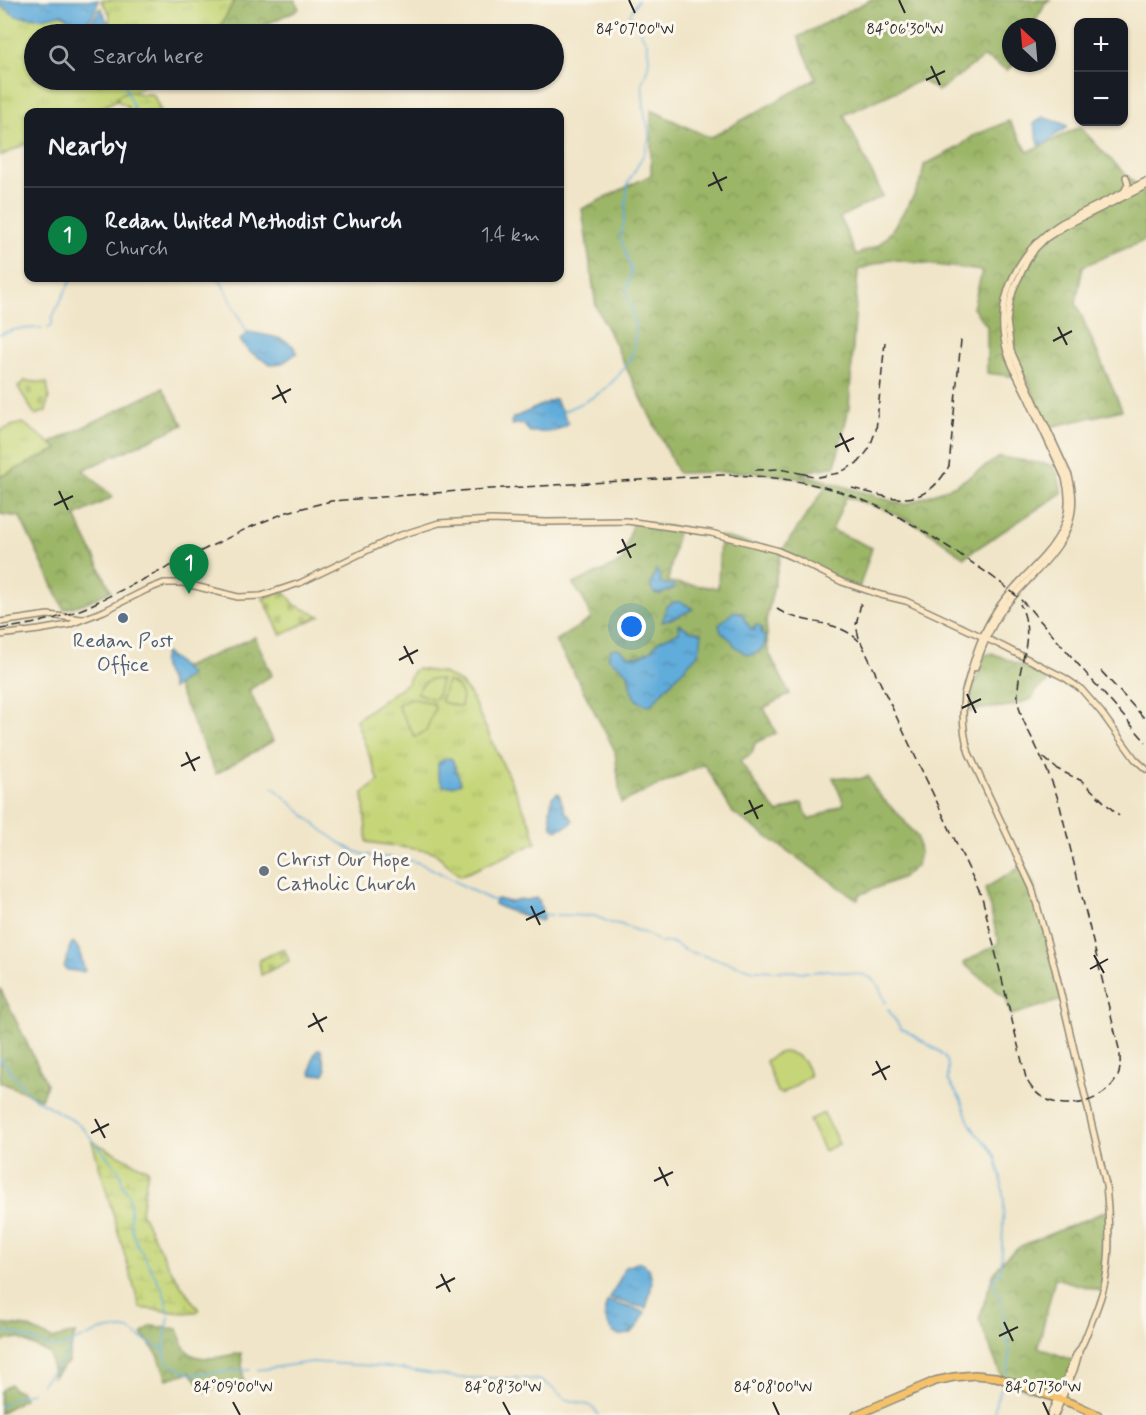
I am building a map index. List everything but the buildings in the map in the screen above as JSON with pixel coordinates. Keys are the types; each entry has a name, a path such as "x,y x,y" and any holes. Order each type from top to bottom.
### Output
{"main road":[{"path":"1123,192 1128,184 1126,177"},
{"path":"984,638 1004,609 1062,540 1072,515 1074,500 1069,476 1007,351 1003,321 1012,278 1021,261 1042,236 1063,222 1146,181"},
{"path":"1050,1415 1080,1355 1079,1352 1100,1299 1107,1272 1108,1208 1105,1180 1042,920 1024,868 969,753 964,735 964,694 980,647 995,613 1061,534 1070,502 1065,478 1011,351 1007,321 1010,302 1020,273 1035,249 1054,232 1146,186"},
{"path":"0,635 59,627 104,611 164,583 183,583 238,597 261,597 300,583 395,537 439,523 492,520 627,521 711,533 767,547 842,582 906,602 998,644 1065,678 1081,689 1135,759 1146,769"},
{"path":"970,631 981,630 995,613"},
{"path":"0,622 48,615 82,619"},
{"path":"991,628 993,639 998,644"},
{"path":"970,631 980,647"},
{"path":"980,647 998,644"},
{"path":"856,1415 935,1381 982,1375 996,1377 1098,1415"},
{"path":"1055,1415 1059,1399"}],"green space":[{"path":"0,0 57,12 73,19 77,24 24,24 24,90 136,90 101,108 24,108 24,145 0,156"},
{"path":"101,0 235,0 222,24 109,24 110,14"},
{"path":"235,0 295,0 299,9 267,24 222,24"},
{"path":"870,0 977,0 981,4 990,0 1051,0 1045,3 1037,18 1002,18 1002,67 984,57 938,91 921,80 844,115 883,196 840,217 856,255 879,245 890,233 921,181 924,165 959,147 973,136 1009,121 1028,152 1080,127 1146,194 1146,240 1083,266 1076,303 1122,410 1046,428 1026,378 987,373 987,326 973,308 982,271 889,259 858,270 849,408 835,466 800,473 905,505 956,485 1000,457 1052,465 1058,475 1062,493 964,557 925,529 884,509 846,497 832,530 872,548 859,588 781,553 766,621 768,651 790,694 764,708 776,733 755,743 752,753 740,761 778,813 802,803 809,820 844,804 833,777 860,779 868,776 882,798 918,838 920,853 917,865 903,877 859,895 858,900 733,813 704,764 621,803 615,751 555,641 591,619 585,602 573,584 622,562 633,522 678,528 668,582 718,588 720,536 781,552 826,487 771,474 678,473 596,306 582,209 651,175 651,110 710,138 816,79 798,37"},
{"path":"128,91 151,94 159,108 128,108 119,102 117,99 119,95"},
{"path":"25,381 47,383 49,396 46,411 35,415 18,387"},
{"path":"163,388 183,425 83,470 113,497 75,516 111,591 64,609 20,517 0,514 0,477 58,449 51,443"},
{"path":"23,423 58,449 0,477 0,431"},
{"path":"284,591 295,605 320,616 281,635 263,598"},
{"path":"255,637 272,675 249,690 273,741 216,774 171,673"},
{"path":"992,653 1044,675 1047,683 1037,689 1032,699 1010,706 967,713 985,655"},
{"path":"417,669 443,673 460,682 470,694 532,827 536,843 460,876 434,852 367,842 363,793 379,781 356,720 408,682 413,671"},
{"path":"431,679 441,680 437,696 433,699 417,693 422,684"},
{"path":"447,681 460,691 461,707 442,702"},
{"path":"410,698 433,703 435,708 426,731 415,737 397,705"},
{"path":"1024,865 1033,883 1062,1000 1011,1015 1006,998 963,963 999,943 985,888"},
{"path":"284,948 289,961 261,975 259,960"},
{"path":"0,988 47,1084 41,1099 0,1082"},
{"path":"783,1052 794,1054 801,1059 807,1066 810,1076 782,1094 777,1092 766,1061"},
{"path":"824,1113 839,1144 824,1151 809,1120"},
{"path":"92,1141 148,1170 141,1212 170,1269 199,1310 196,1312 184,1313 140,1308"},
{"path":"1109,1210 1107,1267 1101,1291 1055,1278 1038,1347 1074,1361 1061,1400 1003,1381 979,1319 993,1275 1004,1259 1021,1246"},
{"path":"0,1324 27,1327 52,1339 75,1333 68,1362 53,1377 50,1354 18,1338 0,1343"},
{"path":"151,1326 178,1329 184,1346 196,1356 211,1358 241,1353 244,1384 223,1384 207,1392 190,1372 167,1379 158,1355 142,1334"},
{"path":"10,1384 14,1390 20,1391 24,1399 0,1414 0,1391"}],"water":[{"path":"0,0 98,0 91,18 85,24 72,24 61,14 42,18 16,16 0,5"},
{"path":"101,8 109,24 90,24"},
{"path":"1043,117 1068,127 1046,144 1039,145 1034,124"},
{"path":"248,332 290,343 297,353 284,362 276,365 270,364 251,353 240,342"},
{"path":"555,399 568,422 567,425 555,431 530,432 522,424 512,425 513,418"},
{"path":"656,570 661,583 675,586 675,588 660,594 654,593 651,585"},
{"path":"682,602 693,609 662,622 666,606"},
{"path":"734,611 744,615 744,619 752,630 755,630 754,627 757,625 762,628 761,633 764,635 765,643 762,649 747,655 721,632 719,625"},
{"path":"679,624 689,630 702,633 697,655 651,705 639,702 631,690 628,673 608,658 611,649 618,648 629,656 640,656 650,651 660,640 679,632"},
{"path":"165,653 190,675 172,689 162,663"},
{"path":"448,758 452,759 461,783 443,786 438,776 438,763"},
{"path":"558,793 565,811 573,820 571,824 557,830 552,827 550,811 552,797"},
{"path":"536,898 539,900 544,918 541,921 494,904 498,899 510,902"},
{"path":"73,942 79,951 85,971 64,968"},
{"path":"320,1049 326,1070 324,1074 312,1075 313,1057"},
{"path":"640,1262 650,1270 652,1282 646,1308 610,1299 625,1267"},
{"path":"608,1301 645,1312 634,1331 625,1335 613,1333 606,1317 605,1309"}],"waterway":[{"path":"564,411 604,390 627,365 635,340 635,326 626,292 631,274 630,265 620,237 628,183 645,152 649,137 642,83 648,67 647,43 630,14 638,0"},
{"path":"127,90 134,108"},
{"path":"48,328 52,325 52,318 70,282"},
{"path":"221,282 247,332"},
{"path":"0,334 18,329 42,328"},
{"path":"273,787 319,827 349,848 365,855 416,862 495,901"},
{"path":"543,914 552,915"},
{"path":"556,915 595,916 649,935 657,941"},
{"path":"660,943 671,942 685,950"},
{"path":"687,951 754,970 809,972"},
{"path":"813,972 827,970 864,975 878,985 886,1003"},
{"path":"888,1009 901,1029 945,1057 948,1065 948,1080 961,1100 969,1122 995,1156 1004,1202 1001,1271 992,1281 1001,1299 1010,1351 1007,1373"},
{"path":"0,1058 34,1098 79,1124 118,1169 122,1185 130,1199 130,1221 133,1233 163,1290 169,1313"},
{"path":"169,1317 164,1348 167,1360 172,1366 193,1374 250,1370"},
{"path":"87,1337 102,1330 129,1330 165,1351"},
{"path":"0,1331 56,1347 83,1338"},
{"path":"41,1384 66,1357 72,1344"},
{"path":"257,1370 312,1362 388,1367 460,1378 538,1380 549,1385 565,1399 588,1405 599,1415"},
{"path":"994,1415 996,1401 1003,1384"},
{"path":"0,1407 13,1398 33,1392"}],"railway":[{"path":"852,488 881,496 906,498 918,496 929,490 939,480 949,466 961,340"},
{"path":"804,474 818,477 839,473 859,462 869,449 876,430 885,342"},
{"path":"755,470 780,469 809,475"},
{"path":"0,629 44,621 87,607 248,528 287,512 331,501 722,475 759,476 813,484 848,494 877,506 921,530 983,570 1029,608 1146,742"},
{"path":"861,603 856,625 859,638 982,897 1026,1078 1034,1090 1045,1098 1058,1103 1072,1104 1086,1102 1099,1096 1110,1087 1119,1073 1120,1053 1060,806 1020,710 1018,686 1027,629 1020,604"},
{"path":"777,609 798,618 841,629 859,641"},
{"path":"1101,671 1146,720"},
{"path":"1043,757 1057,769 1082,781 1119,816"}],"place":[{"name":"Redan United Methodist Church","path":"189,594"},
{"name":"Redan Post Office","path":"123,618"},
{"name":"Christ Our Hope Catholic Church","path":"264,871"}]}
